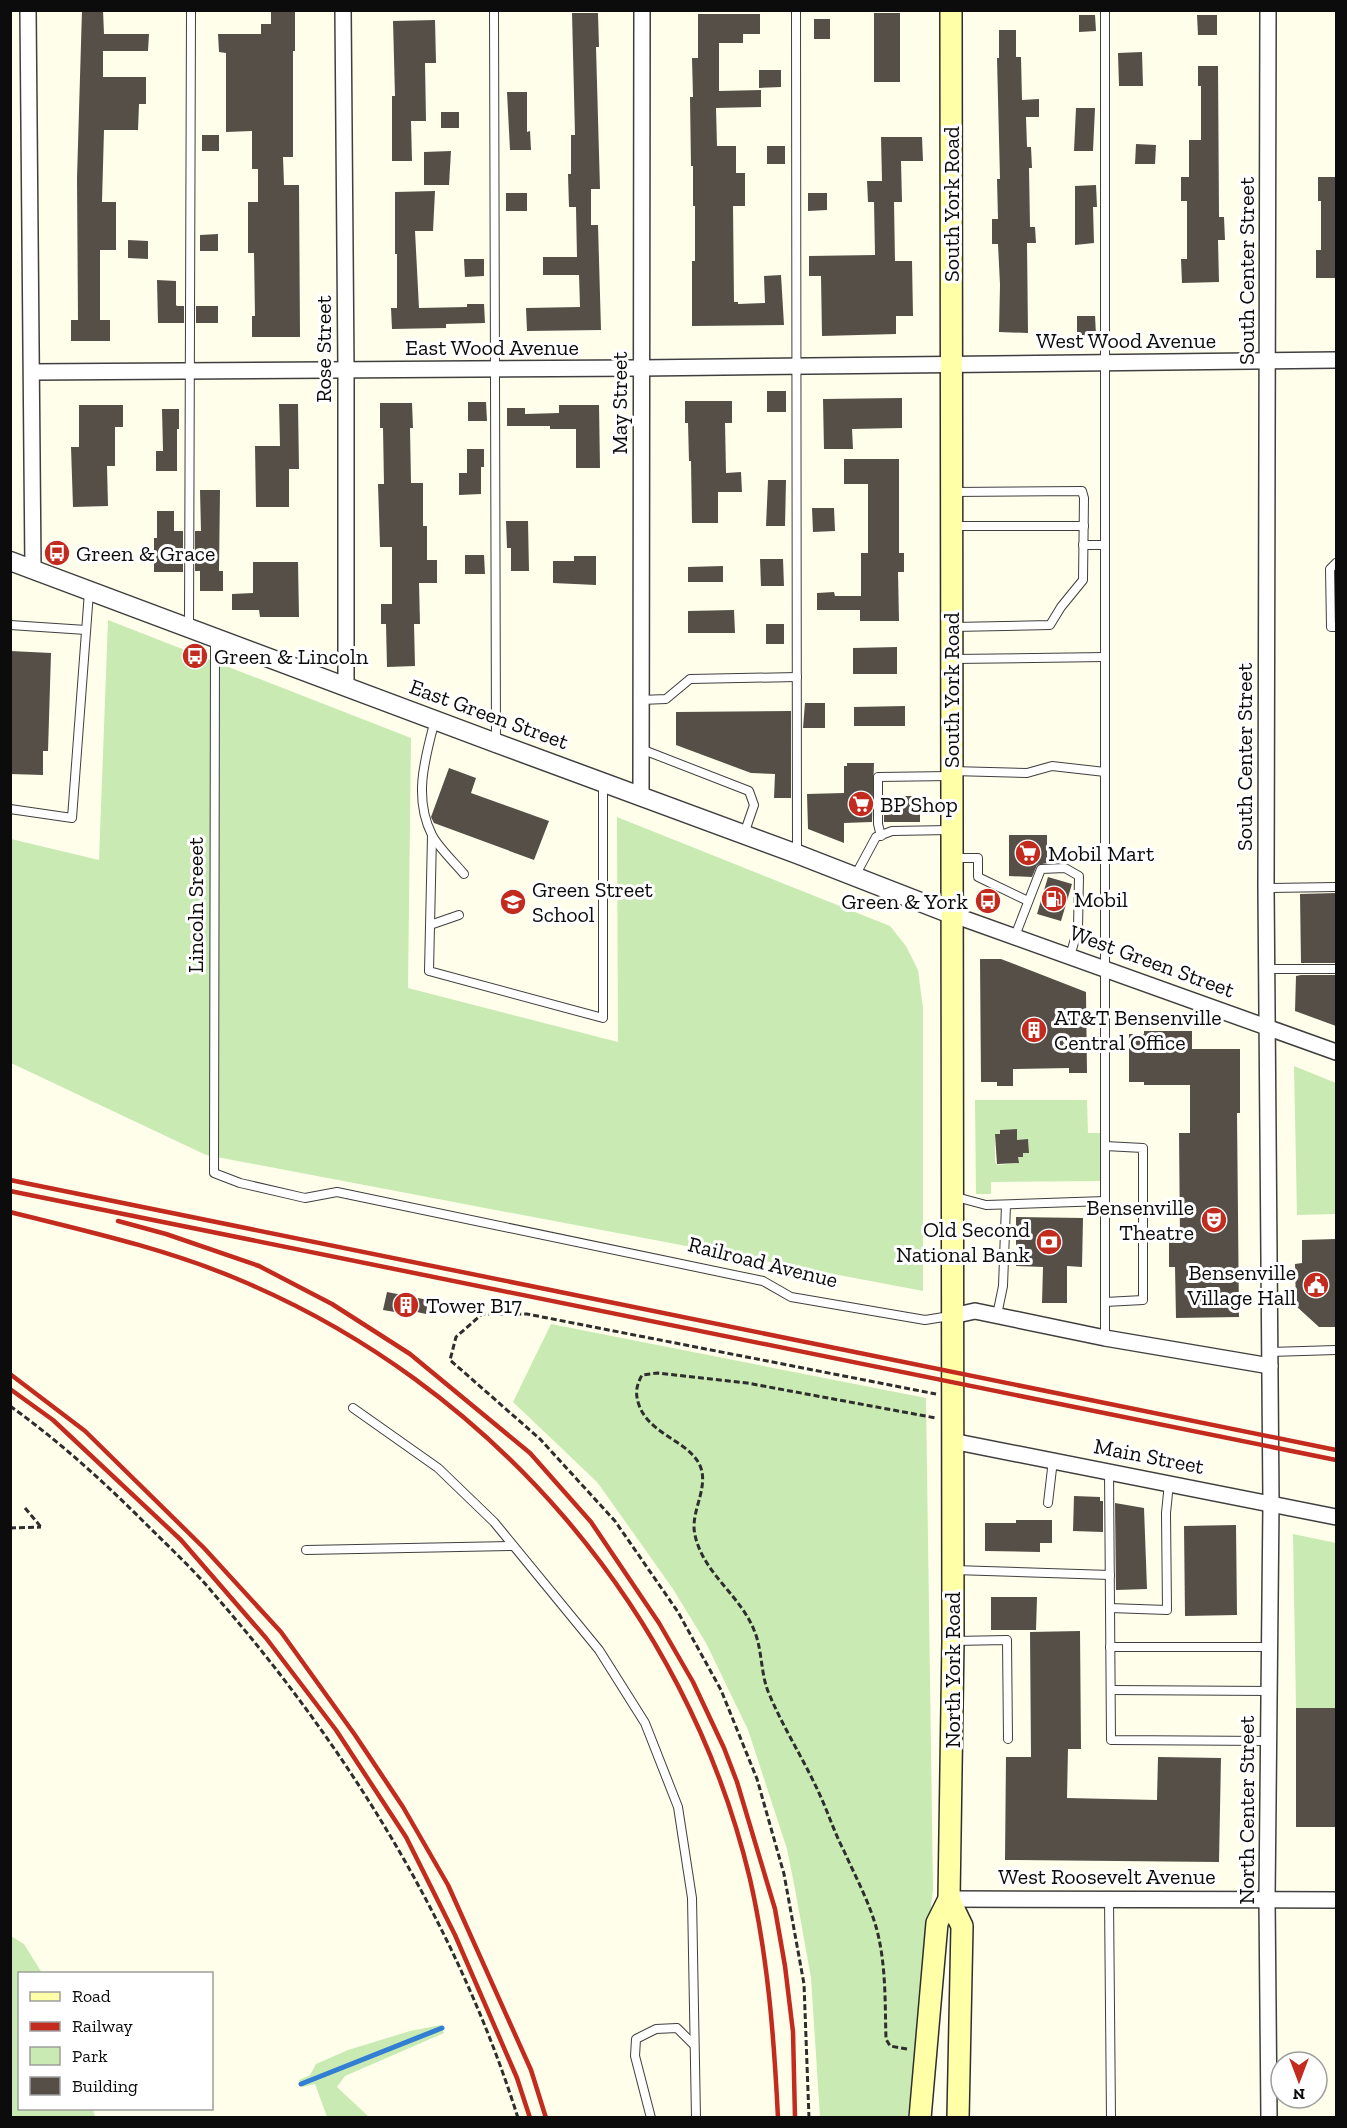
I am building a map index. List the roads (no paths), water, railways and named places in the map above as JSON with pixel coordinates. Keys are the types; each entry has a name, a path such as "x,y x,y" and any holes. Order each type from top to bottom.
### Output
{"main road":[{"name":"South York Road","path":"951,10 952,1431"},
{"name":"North York Road","path":"920,2118 937,1923 949,1899 952,1431"},
{"name":"North York Road","path":"949,1899 962,1926 958,2118"}],"street":[{"path":"28,10 33,569"},
{"name":"Rose Street","path":"343,10 346,687"},
{"name":"May Street","path":"641,795 642,10"},
{"name":"South Center Street","path":"1268,10 1266,888 1271,1503"},
{"name":"West Wood Avenue","path":"951,364 1336,360"},
{"name":"East Wood Avenue","path":"32,372 641,369 951,364"},
{"name":"East Green Street","path":"10,561 641,795 951,914"},
{"name":"West Green Street","path":"951,914 1336,1052"},
{"name":"Railroad Avenue","path":"952,1316 975,1311 1105,1338 1270,1359"},
{"name":"Main Street","path":"952,1431 1053,1460 1336,1517"},
{"name":"North Center Street","path":"1269,2118 1267,1899 1271,1503"},
{"name":"West Roosevelt Avenue","path":"949,1899 1336,1900"}],"lane":[{"path":"189,628 191,10"},
{"path":"494,10 496,743"},
{"path":"796,10 797,854"},
{"path":"1105,10 1105,1338"},
{"path":"951,492 1082,491 1084,526 1083,580 1050,625 951,627"},
{"path":"951,526 1084,526"},
{"path":"1083,545 1105,545"},
{"path":"1336,563 1330,569 1331,627 1336,627"},
{"path":"10,809 72,818 89,591"},
{"path":"10,624 86,630"},
{"name":"Lincoln Sreeet","path":"214,1173 215,638"},
{"path":"951,659 1105,657"},
{"path":"641,700 666,699 690,679 796,677"},
{"path":"435,720 423,765 423,808 432,836 429,971 603,1018 603,781"},
{"path":"641,749 749,791 754,805 744,834"},
{"path":"881,836 878,824 878,777 951,773 1027,773 1052,766 1105,771"},
{"path":"855,876 876,837 892,831 951,830"},
{"path":"432,836 464,874"},
{"path":"951,858 978,858 978,877 1028,901"},
{"path":"1015,936 1041,869 1065,868 1079,876 1078,928 1070,956"},
{"path":"1266,888 1336,887"},
{"path":"430,925 459,915"},
{"path":"1267,969 1336,969"},
{"path":"1105,1146 1143,1148 1143,1300 1105,1302"},
{"name":"Railroad Avenue","path":"214,1173 240,1184 305,1198 337,1192 751,1278 763,1281 790,1297 925,1320 952,1316"},
{"path":"951,1196 986,1205 1105,1201"},
{"path":"997,1316 1004,1286 1006,1204"},
{"path":"1270,1359 1336,1350"},
{"path":"353,1408 438,1468 494,1522 599,1650 645,1723 678,1806 692,1898 696,2118"},
{"path":"1048,1503 1053,1460"},
{"path":"1109,1471 1111,1740 1269,1741"},
{"path":"1110,1608 1167,1610 1166,1513 1169,1483"},
{"path":"306,1550 513,1546"},
{"path":"952,1569 1110,1575"},
{"path":"952,1641 1007,1640 1008,1739"},
{"path":"1110,1647 1269,1647"},
{"path":"1111,1690 1269,1691"},
{"path":"1109,1899 1111,2118"},
{"path":"651,2118 635,2056 636,2040 657,2029 676,2028 694,2045"}],"waterway":[{"path":"301,2084 442,2028"}],"railway":[{"path":"10,1180 1336,1450"},
{"path":"10,1191 1336,1460"},
{"path":"10,1212 124,1241 208,1267 328,1323 414,1378 493,1443 564,1517 626,1598 678,1686 720,1780 750,1879 761,1938 772,2028 778,2118"},
{"path":"118,1221 166,1234 259,1266 332,1304 410,1354 530,1453 591,1522 659,1623 693,1682 737,1782 775,1909 785,1966 793,2032 795,2118"},
{"path":"10,1374 85,1431 204,1548 281,1632 355,1735 403,1807 448,1885 531,2070 546,2118"},
{"path":"10,1389 53,1420 181,1540 266,1638 336,1730 406,1837 455,1935 517,2078 530,2118"}],"place":[{"name":"Green & Grace","path":"57,553"},
{"name":"Green & Lincoln","path":"195,656"},
{"name":"BP Shop","path":"861,804"},
{"name":"Mobil Mart","path":"1028,853"},
{"name":"Mobil","path":"1054,899"},
{"name":"Green & York","path":"988,901"},
{"name":"Green Street School","path":"513,902"},
{"name":"AT&T Bensenville Central Office","path":"1034,1030"},
{"name":"Bensenville Theatre","path":"1214,1220"},
{"name":"Old Second National Bank","path":"1049,1242"},
{"name":"Bensenville Village Hall","path":"1316,1285"},
{"name":"Tower B17","path":"406,1305"}]}
